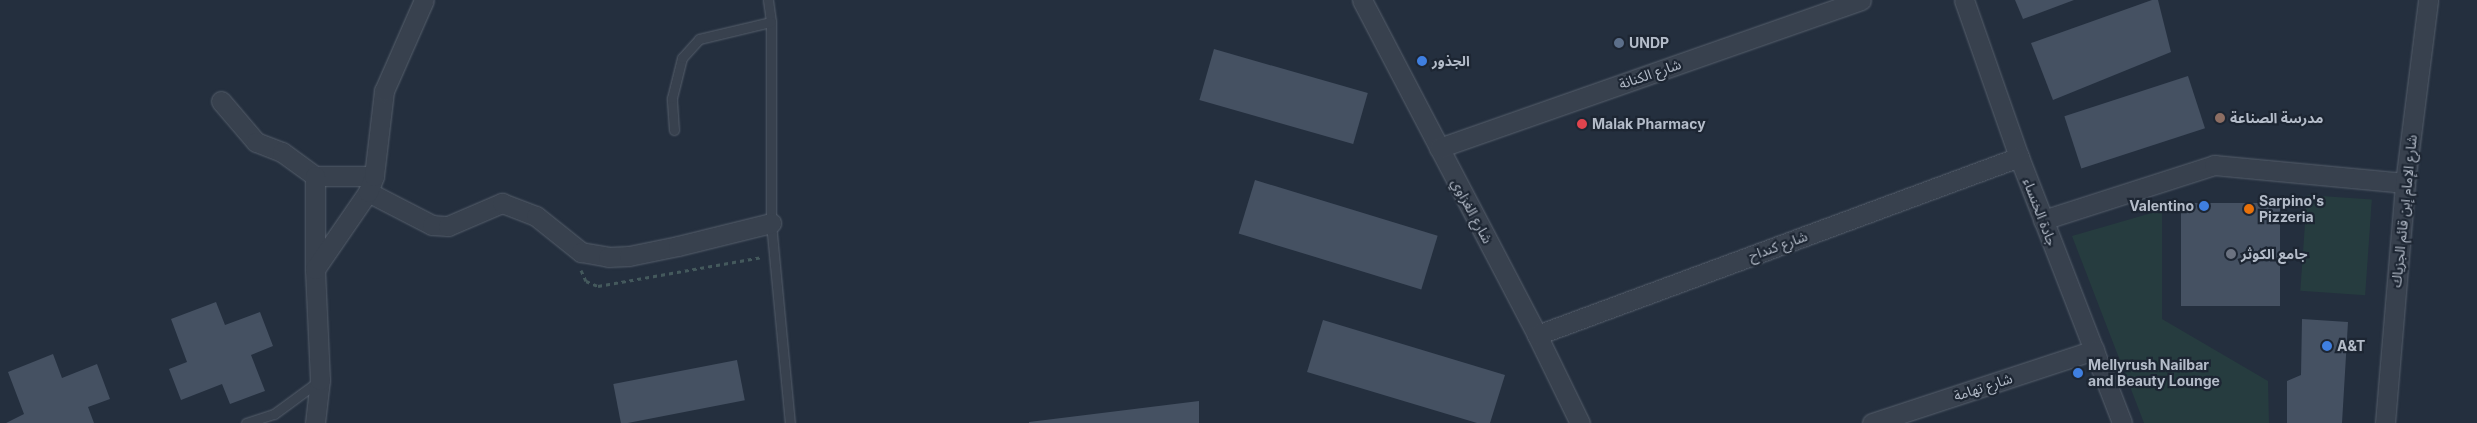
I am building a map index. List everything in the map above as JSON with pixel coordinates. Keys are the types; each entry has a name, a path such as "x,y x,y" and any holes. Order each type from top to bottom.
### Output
{"street":[{"path":"315,269 371,184 384,91 424,0"},
{"name":"شارع الغزاوي","path":"1362,0 1537,335 1580,423"},
{"name":"شارع الكنانة","path":"1439,148 1861,0"},
{"name":"جادة الخنساء","path":"1964,0 2019,157 2122,423"},
{"name":"شارع الإمام إبن قائم الجزياك","path":"2385,423 2405,183 2428,0"},
{"path":"221,101 256,142 282,152 315,176 371,184 432,225 448,226 502,202 536,216 581,252 608,257 629,256 678,246 771,223"},
{"name":"شارع كنداح","path":"1537,335 2019,157"},
{"path":"2043,220 2214,165 2405,183"},
{"path":"315,176 315,269 320,380 315,423"},
{"name":"شارع تهامة","path":"1872,423 2094,350"}],"lane":[{"path":"768,0 771,22 771,223 790,423"},
{"path":"674,130 672,98 682,58 699,38 771,22"},
{"path":"246,423 274,414 320,380"}],"path":[{"path":"581,252 580,270 586,281 598,286 775,255"}],"green space":[{"path":"2307,195 2372,200 2365,295 2300,291"},
{"path":"2162,210 2162,319 2268,381 2269,423 2144,423 2072,236"}],"building":[{"path":"2015,0 2074,0 2023,19"},
{"path":"2152,0 2158,0 2171,52 2053,100 2031,43"},
{"path":"1214,49 1368,93 1353,144 1199,100"},
{"path":"2188,76 2205,128 2081,168 2064,116"},
{"path":"1255,180 1438,236 1421,289 1239,234"},
{"name":"جامع الكوثر","path":"2181,203 2280,203 2280,306 2181,306"},
{"path":"216,302 225,325 260,312 273,346 251,355 265,391 230,404 222,384 181,400 169,369 187,362 171,319"},
{"path":"2302,319 2348,322 2342,423 2287,423 2287,381 2301,375"},
{"path":"1323,320 1505,375 1490,423 1477,423 1307,372"},
{"path":"53,354 62,378 97,364 110,399 88,407 94,423 6,423 24,414 8,372"},
{"path":"737,360 745,400 621,423 613,384"},
{"path":"1199,401 1199,423 1029,423 1029,422"}],"place":[{"name":"UNDP","path":"1619,43"},
{"name":"الجذور","path":"1422,61"},
{"name":"مدرسة الصناعة","path":"2220,118"},
{"name":"Malak Pharmacy","path":"1582,124"},
{"name":"Valentino","path":"2204,206"},
{"name":"Sarpino's Pizzeria","path":"2249,209"},
{"name":"جامع الكوثر","path":"2231,254"},
{"name":"A&T","path":"2327,346"},
{"name":"Mellyrush Nailbar and Beauty Lounge","path":"2078,373"}]}
